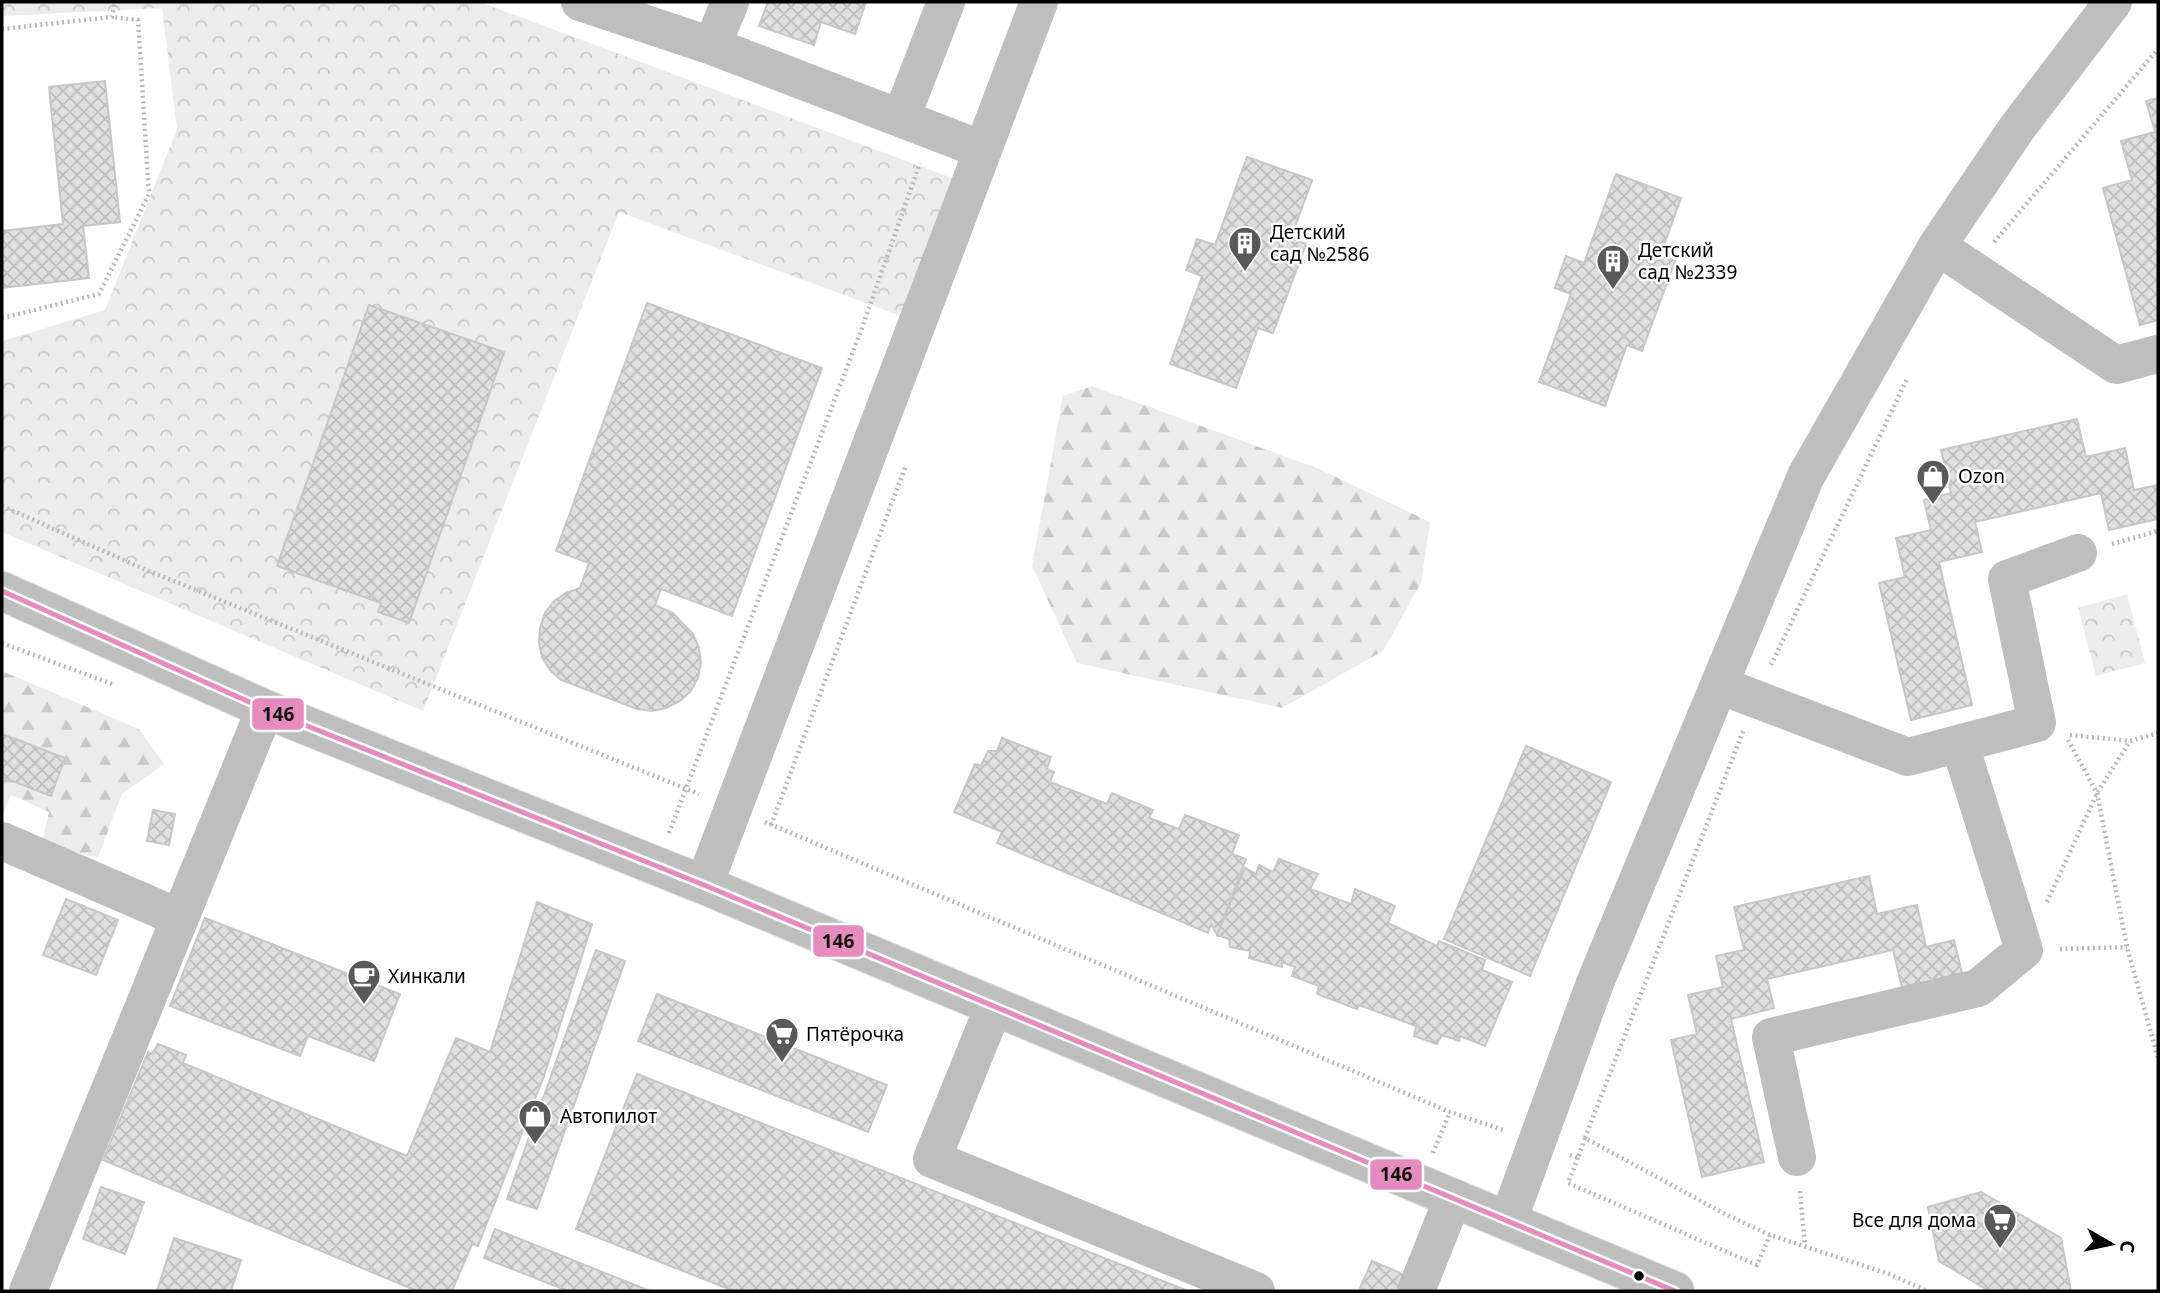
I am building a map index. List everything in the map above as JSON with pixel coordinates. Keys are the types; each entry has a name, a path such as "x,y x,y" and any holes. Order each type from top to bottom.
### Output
{"street":[{"path":"580,2 712,46 983,150"},
{"path":"712,46 730,2"},
{"path":"916,124 946,2"},
{"path":"704,885 1039,2"},
{"path":"1508,1222 1595,983 1806,476 1937,246 2017,128 2113,2"},
{"path":"1937,246 2116,365 2158,354"},
{"path":"1719,685 1908,757 2037,723 2007,579 2078,553"},
{"path":"2,591 265,709 704,885 1675,1291"},
{"path":"28,1291 265,709"},
{"path":"1797,1157 1771,1037 1978,988 2024,950 1960,744"},
{"path":"2,841 180,918"},
{"path":"994,1006 932,1159 1256,1291"},
{"path":"1416,1291 1453,1198"}],"path":[{"path":"112,18 115,2"},
{"path":"2,29 112,18 138,20 149,194 99,293 2,318"},
{"path":"1971,269 2158,49"},
{"path":"656,866 862,328 916,124"},
{"path":"1770,1235 1758,1265 1568,1183 1756,699 1912,368"},
{"path":"2,506 144,569 734,809 1450,1112 1578,1158"},
{"path":"2078,553 2158,531"},
{"path":"2158,733 2130,741 2066,735 2097,793 2127,947 2158,1058"},
{"path":"2127,947 2024,950 2097,793 2130,741"},
{"path":"1585,1138 1725,1214 1770,1235 1889,1274 1927,1291"},
{"path":"1797,1157 1805,1246"}],"green space":[{"path":"2,2 480,2 952,178 901,316 619,212 423,711 2,532 2,341 105,310 177,129 162,8 2,16"},
{"path":"1092,386 1319,469 1430,522 1421,583 1383,651 1282,708 1077,663 1032,566 1063,396"},
{"path":"2127,594 2145,663 2096,676 2078,608"},
{"path":"2,671 139,729 164,764 122,794 98,858 42,843 49,812 11,795 2,816"}],"building":[{"path":"768,2 866,2 855,34 821,22 814,45 759,26"},
{"path":"105,81 120,222 83,226 89,278 2,288 2,231 63,224 49,87"},
{"path":"2158,98 2158,320 2140,325 2103,188 2132,180 2121,141 2155,132 2146,101"},
{"name":"Детский сад №2586","path":"1247,157 1312,180 1291,238 1306,244 1273,333 1258,328 1236,388 1170,364 1202,276 1186,270 1197,239 1215,245"},
{"name":"Детский сад №2339","path":"1616,174 1681,198 1660,256 1675,261 1642,351 1627,345 1605,406 1539,382 1571,294 1555,288 1566,256 1584,263"},
{"path":"647,303 822,368 732,616 661,589 655,605 673,613 693,634 701,663 698,678 691,691 680,701 652,711 637,709 561,680 550,670 542,657 539,643 545,613 554,601 580,588 589,563 556,551"},
{"path":"369,305 504,352 409,623 378,612 381,603 277,566"},
{"path":"2077,419 2086,457 2125,448 2134,490 2158,485 2158,519 2109,530 2101,493 1975,522 1982,552 1939,562 1972,705 1911,720 1879,583 1905,577 1896,538 1931,530 1924,500 1951,493 1941,450"},
{"path":"2,734 65,758 51,796 2,777"},
{"path":"1002,738 1051,757 1047,769 1054,772 1050,782 1107,804 1112,793 1153,810 1149,818 1179,829 1185,815 1239,835 1232,854 1246,859 1217,935 1211,924 1208,933 997,843 1002,832 954,812 975,764 981,766 988,751 997,751"},
{"path":"1526,746 1611,782 1530,976 1444,939"},
{"path":"153,810 175,814 169,845 147,841"},
{"path":"1279,859 1318,874 1310,889 1351,904 1355,889 1395,906 1388,923 1437,946 1439,941 1485,960 1482,970 1512,982 1485,1046 1460,1036 1459,1041 1442,1035 1437,1044 1414,1036 1416,1026 1359,1005 1357,1009 1317,994 1319,986 1292,976 1295,967 1282,962 1282,967 1249,958 1250,951 1230,947 1229,939 1217,935 1245,868 1256,874 1259,865 1273,872"},
{"path":"1869,876 1877,914 1917,905 1926,947 1954,940 1962,973 1902,988 1893,950 1767,979 1774,1008 1731,1019 1764,1162 1702,1177 1671,1040 1697,1034 1688,995 1723,987 1716,956 1744,950 1734,907"},
{"path":"66,899 118,920 96,975 43,955"},
{"path":"537,902 592,924 544,1076 478,1246 472,1244 452,1291 417,1291 103,1160 148,1052 152,1054 158,1044 186,1055 183,1063 407,1156 456,1038 490,1052"},
{"path":"205,918 400,994 374,1061 308,1036 300,1056 170,1006"},
{"path":"596,950 625,961 537,1209 507,1199"},
{"path":"657,994 887,1085 868,1132 638,1041"},
{"path":"637,1074 1188,1291 734,1291 576,1229"},
{"path":"101,1187 144,1202 125,1254 83,1239"},
{"name":"Все для дома","path":"1981,1192 2061,1238 2071,1291 1989,1291 1939,1261 1928,1207"},
{"path":"495,1229 650,1291 568,1291 484,1258"},
{"path":"174,1238 241,1260 231,1291 157,1291"},
{"path":"1372,1261 1405,1275 1399,1291 1367,1291 1360,1288"}],"transit line":[{"name":"146","path":"2,591 265,709 704,885 1675,1291"}],"place":[{"name":"Детский сад №2586","path":"1245,273"},
{"name":"Детский сад №2339","path":"1613,291"},
{"name":"Ozon","path":"1933,506"},
{"name":"Хинкали","path":"364,1006"},
{"name":"Пятёрочка","path":"782,1064"},
{"name":"Автопилот","path":"535,1146"},
{"name":"Все для дома","path":"2000,1250"}]}
